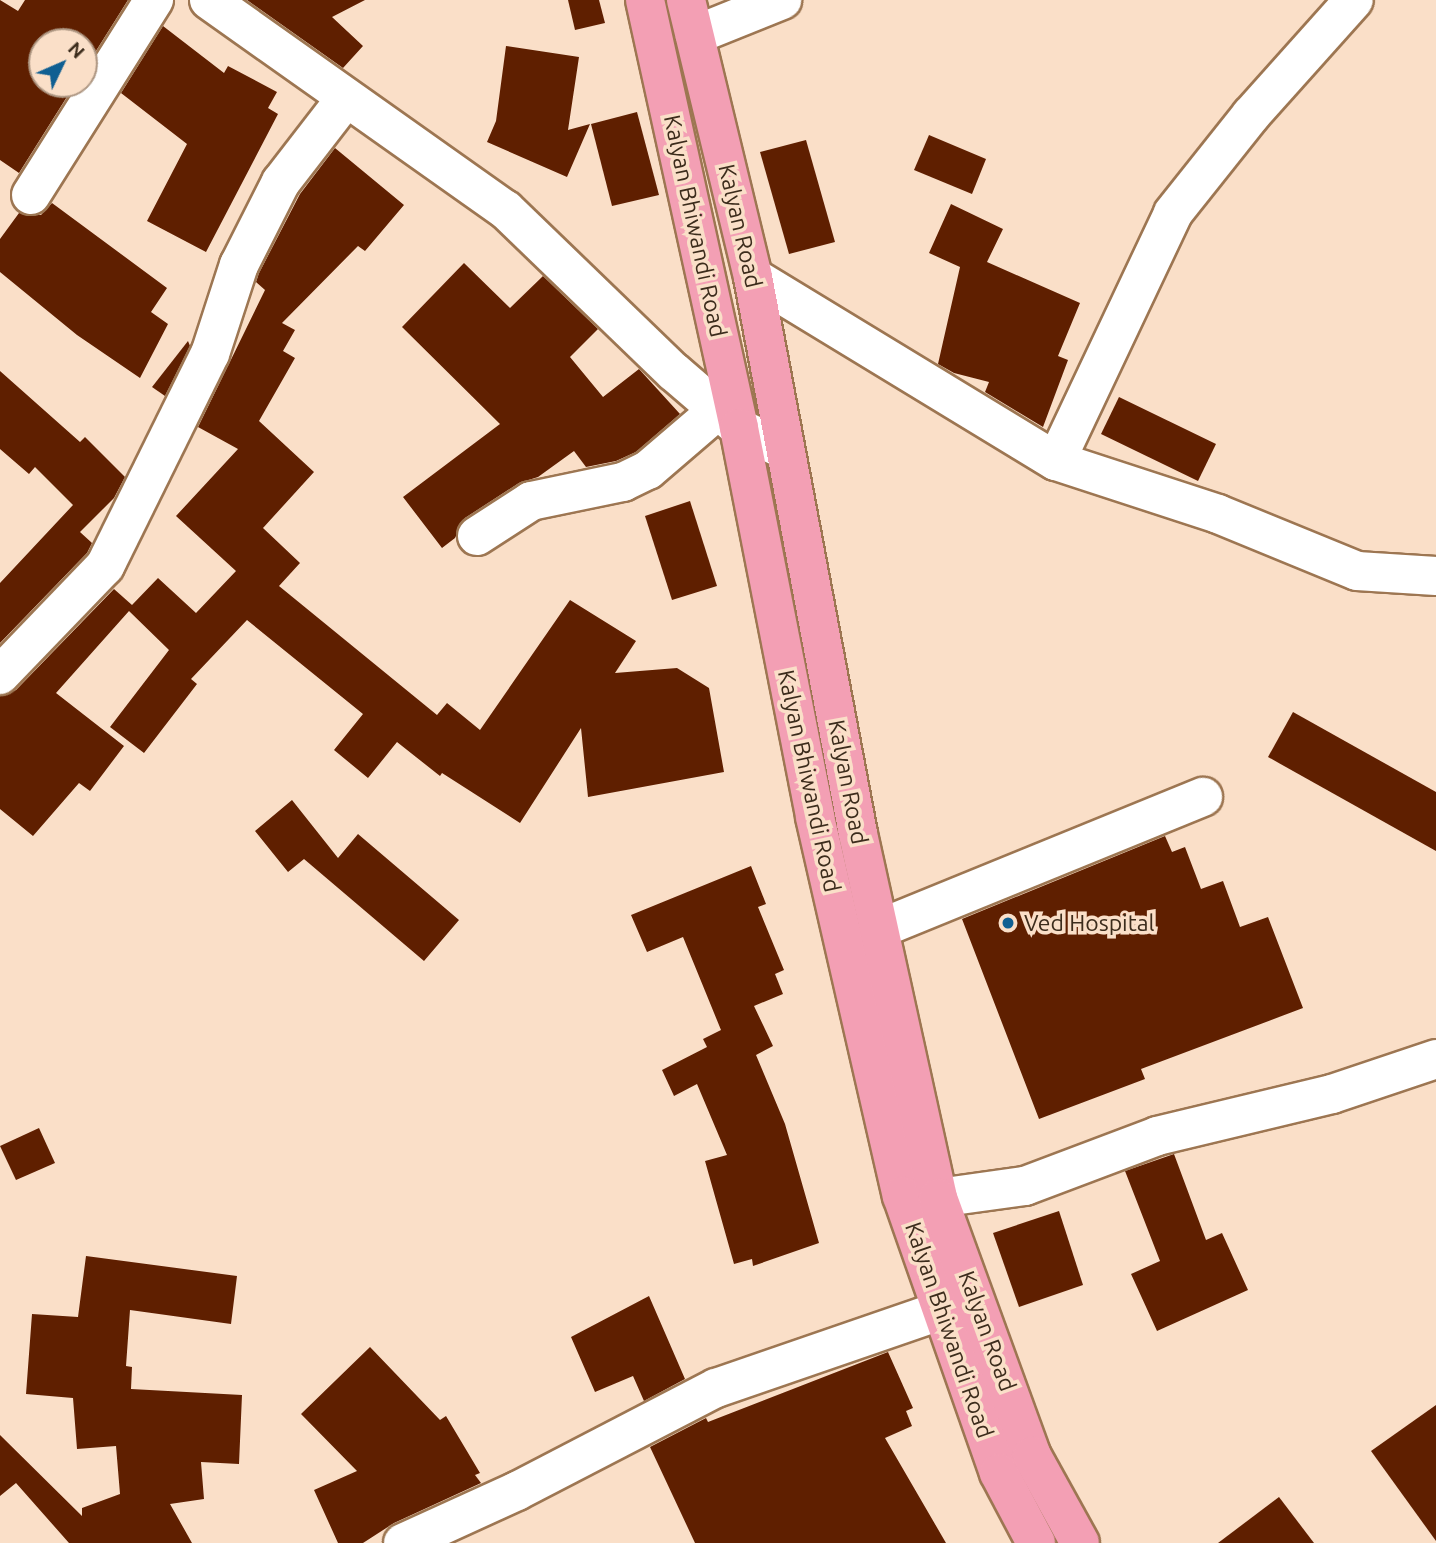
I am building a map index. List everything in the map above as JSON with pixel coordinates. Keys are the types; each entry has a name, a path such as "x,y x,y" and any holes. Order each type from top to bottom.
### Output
{"highway":[{"name":"Kalyan Bhiwandi Road","path":"645,0 729,419 814,817 902,1196 999,1474 1036,1543"},
{"name":"Kalyan Road","path":"690,18 753,277 879,929 938,1198 1032,1456 1080,1543"}],"street":[{"path":"31,195 154,0"},
{"path":"209,0 506,209 729,419 785,450"},
{"path":"690,18 782,0"},
{"path":"1056,461 1173,213 1251,115 1353,0"},
{"path":"0,675 105,566 210,354 239,265 281,182 346,98"},
{"path":"753,277 1056,461 1218,514 1357,571 1436,576"},
{"path":"477,536 531,501 623,482 648,470 729,419"},
{"path":"879,929 1202,797"},
{"path":"938,1198 1025,1186 1157,1136 1332,1094 1436,1059"},
{"path":"403,1543 517,1491 716,1388 942,1310"}],"building":[{"path":"0,0 18,11 25,0 128,0 98,48 98,28 28,28 28,98 66,98 19,173 0,160"},
{"path":"247,0 365,0 332,17 363,46 343,68"},
{"path":"568,0 599,0 605,23 575,30"},
{"path":"163,26 224,73 228,66 277,92 268,108 278,114 206,252 147,221 187,144 121,93"},
{"path":"506,46 579,57 568,130 590,124 567,177 487,142 496,121"},
{"path":"637,112 659,195 612,206 591,124"},
{"path":"929,135 986,159 972,194 914,170"},
{"path":"806,140 835,242 789,254 760,152"},
{"path":"335,148 404,205 365,251 358,246 282,323 295,330 283,351 295,358 259,421 314,472 263,528 300,563 279,586 437,715 447,703 480,730 570,600 636,641 615,673 677,668 709,688 724,772 588,797 581,728 520,823 442,773 440,776 397,742 368,778 334,750 363,714 247,620 191,679 197,684 144,753 110,727 169,650 129,611 56,693 124,746 90,791 79,783 33,836 0,809 0,696 16,690 114,589 132,605 158,578 196,613 236,571 176,516 238,449 198,427 265,290 256,282 259,273 300,194"},
{"path":"52,203 167,288 151,312 168,324 140,378 77,335 0,272 0,239 19,213 41,215"},
{"path":"951,204 1003,229 987,262 1080,303 1058,356 1068,360 1043,427 985,392 989,382 954,373 938,364 960,267 929,253"},
{"path":"464,263 510,308 543,276 598,329 570,357 603,397 639,369 680,414 636,452 616,461 586,467 574,451 538,477 519,483 465,518 455,538 442,548 403,497 500,424 402,327"},
{"path":"188,341 190,346 165,396 152,387"},
{"path":"0,371 80,442 85,437 125,477 114,498 80,532 92,543 87,553 0,643 0,583 73,505 35,467 29,474 0,449"},
{"path":"1119,397 1216,444 1198,481 1101,434"},
{"path":"690,501 717,586 672,600 645,516"},
{"path":"1293,712 1436,792 1436,851 1268,757"},
{"path":"292,800 338,858 358,834 459,920 424,961 304,859 288,872 255,831"},
{"path":"1165,836 1172,852 1185,847 1201,889 1223,881 1240,927 1268,917 1303,1008 1141,1069 1145,1079 1039,1119 962,919"},
{"path":"751,866 766,904 758,907 784,970 775,974 783,994 754,1006 773,1046 756,1055 785,1124 819,1243 753,1266 752,1259 734,1264 705,1161 727,1155 697,1084 674,1096 662,1070 707,1047 703,1039 721,1030 683,937 647,952 631,915"},
{"path":"39,1128 55,1163 16,1180 0,1146"},
{"path":"1174,1154 1206,1240 1222,1233 1248,1290 1157,1331 1131,1274 1160,1261 1125,1171"},
{"path":"1059,1211 1083,1285 1019,1307 993,1233"},
{"path":"86,1256 237,1276 231,1324 130,1310 126,1366 132,1367 131,1389 242,1395 239,1464 201,1462 204,1499 170,1504 192,1543 69,1543 16,1483 0,1496 0,1435 82,1516 82,1508 120,1494 116,1446 77,1449 73,1398 26,1394 32,1314 78,1317"},
{"path":"649,1296 685,1379 644,1401 633,1376 595,1392 571,1337"},
{"path":"370,1347 440,1420 446,1416 480,1473 475,1475 481,1483 394,1523 363,1543 338,1543 314,1490 357,1471 301,1414"},
{"path":"888,1352 913,1408 906,1411 912,1426 885,1438 946,1543 695,1543 650,1447 706,1418 708,1422"},
{"path":"1436,1405 1436,1541 1371,1451"},
{"path":"1279,1497 1314,1543 1218,1543"}],"place":[{"name":"Ved Hospital","path":"1008,923"}]}
